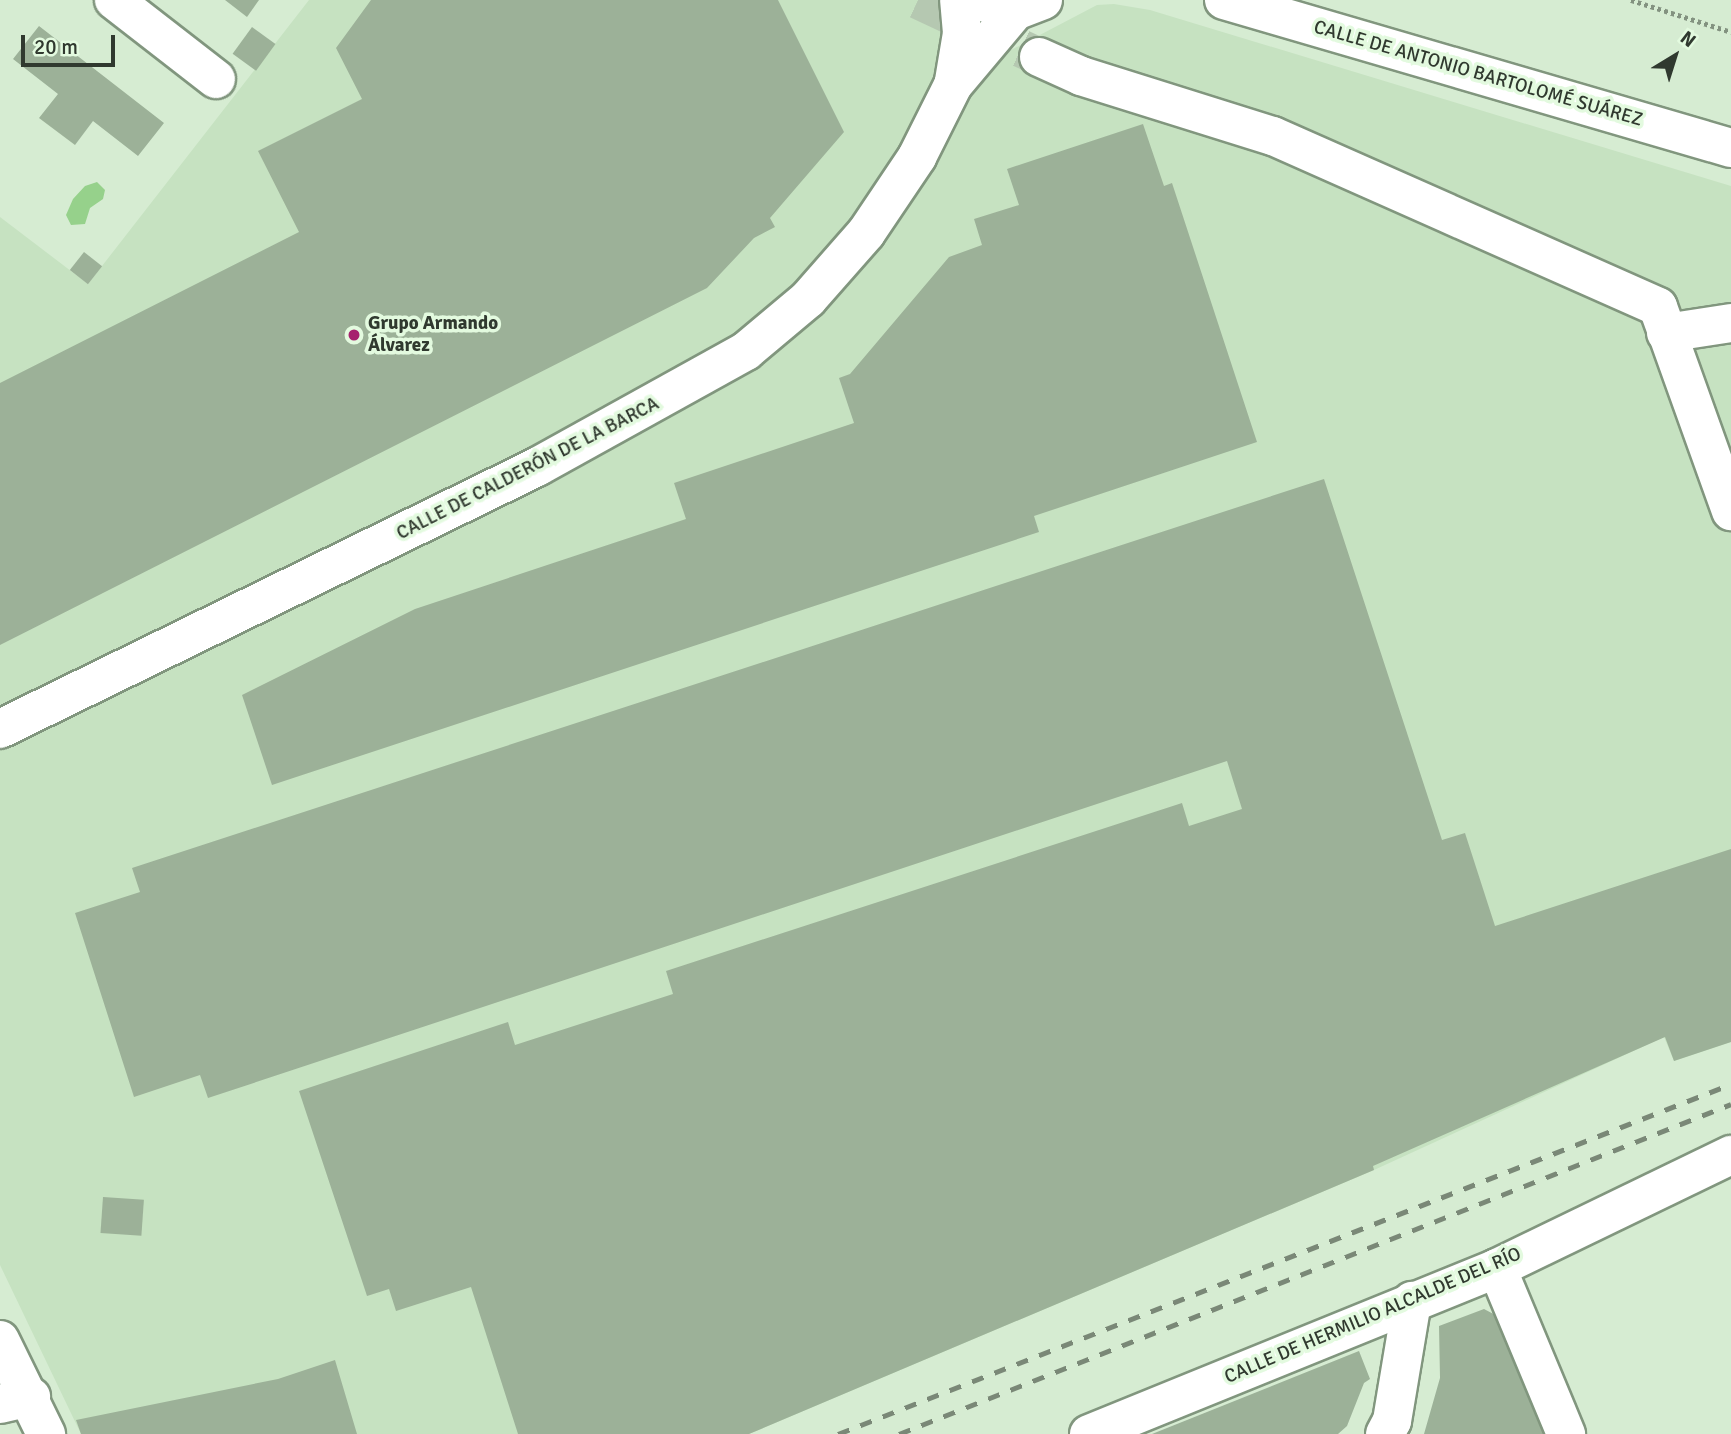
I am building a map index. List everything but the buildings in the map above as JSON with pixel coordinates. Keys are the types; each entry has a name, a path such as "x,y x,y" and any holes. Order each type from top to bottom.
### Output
{"street":[{"path":"114,0 216,79"},
{"name":"CALLE DE CALDERÓN DE LA BARCA","path":"0,729 549,460 746,351 808,299 866,233 917,157 953,85 962,33 959,0"},
{"path":"975,0 1029,6"},
{"name":"CALLE DE ANTONIO BARTOLOMÉ SUÁREZ","path":"1224,0 1731,148"},
{"name":"CALLE DE CALDERÓN DE LA BARCA","path":"953,85 1029,6"},
{"path":"1039,57 1081,76 1285,141 1658,307 1731,511"},
{"path":"1666,333 1731,323"},
{"name":"CALLE DE HERMILIO ALCALDE DEL RÍO","path":"1089,1434 1497,1268 1731,1155"},
{"path":"1497,1268 1566,1434"},
{"path":"1385,1434 1392,1421 1412,1301"},
{"path":"0,1340 15,1401 46,1434"}],"path":[{"path":"1631,0 1731,32"}],"shaded area":[{"path":"309,0 930,0 937,17 1011,50 1097,5 1114,4 1150,10 1731,186 1731,1042 1674,1061 1664,1037 1374,1170 749,1434 81,1434 0,1265 0,217 88,284"},
{"path":"97,182 105,190 103,199 90,208 85,224 71,225 66,215 73,199 85,186"}],"tunnel":[{"path":"918,0 1039,57"}],"railway":[{"path":"838,1434 1731,1084"},
{"path":"899,1434 1731,1104"}],"place":[{"name":"Grupo Armando Álvarez","path":"354,335"}]}
